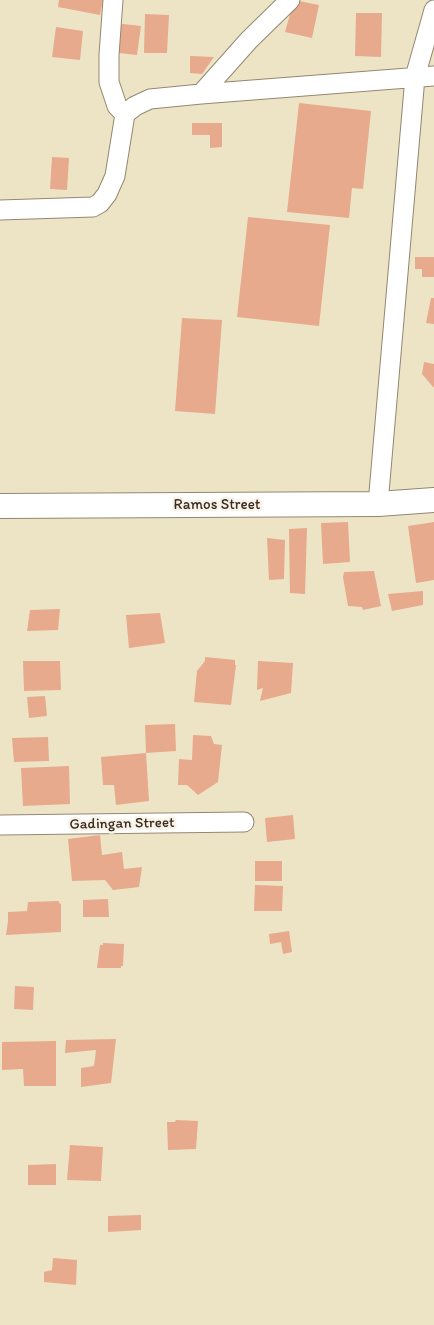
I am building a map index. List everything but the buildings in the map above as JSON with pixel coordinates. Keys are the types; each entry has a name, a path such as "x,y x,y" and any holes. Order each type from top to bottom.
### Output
{"main road":[{"name":"Ramos Street","path":"0,506 378,504 434,500"}],"street":[{"path":"113,0 109,82 118,106 125,114"},
{"path":"201,94 249,40 290,0"},
{"path":"378,504 415,77 434,10"},
{"path":"0,210 93,207 100,203 107,194 115,176 125,114 135,106 150,99 434,76"},
{"name":"Gadingan Street","path":"0,826 244,822"}]}
